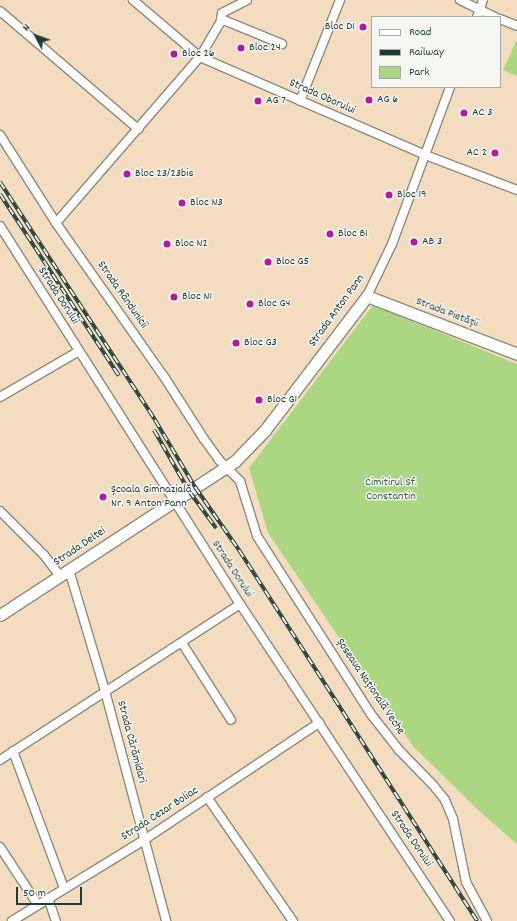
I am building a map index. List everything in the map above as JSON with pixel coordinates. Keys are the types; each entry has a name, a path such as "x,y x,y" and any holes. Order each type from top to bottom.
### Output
{"street":[{"name":"Strada Oborului","path":"133,0 200,57 425,155 517,190"},
{"path":"56,223 200,57 221,19 222,13 246,0"},
{"path":"300,101 340,0"},
{"path":"460,0 478,13 491,16"},
{"path":"478,13 483,0"},
{"path":"0,11 138,129"},
{"path":"221,19 282,44"},
{"path":"501,19 517,26"},
{"name":"Strada Anton Pann","path":"174,500 226,468 244,453 265,430 367,296 392,244 450,88"},
{"name":"Strada Rândunicii","path":"0,136 56,223 163,375 204,439 226,468"},
{"name":"Strada Dorului","path":"0,226 240,604 450,921"},
{"name":"Strada Pietății","path":"367,296 517,354"},
{"path":"0,397 80,351"},
{"name":"Șoseaua Națională Veche","path":"226,468 240,481 257,536 370,713 399,750 445,800 453,819 466,882 487,921"},
{"name":"Strada Deltei","path":"0,615 174,500"},
{"name":"Strada Cărămidari","path":"0,511 44,555 65,573 105,691 166,921"},
{"path":"0,760 240,604"},
{"path":"182,643 231,720"},
{"name":"Strada Cezar Boliac","path":"12,921 144,840 319,723"},
{"path":"13,751 64,888"},
{"path":"207,798 293,921"},
{"path":"0,847 38,905"},
{"path":"48,898 56,921"}],"green space":[{"path":"517,39 517,76 503,70"},
{"name":"Cimitirul Sf. Constantin","path":"373,305 517,364 517,844 477,809 413,746 268,533 249,468"}],"railway":[{"path":"0,182 155,420 195,487 239,550 477,921"},
{"path":"0,194 119,376"},
{"path":"154,430 189,491 216,528"}],"place":[{"name":"Bloc D1","path":"363,27"},
{"name":"Bloc 24","path":"241,48"},
{"name":"Bloc 26","path":"174,54"},
{"name":"AG 6","path":"369,100"},
{"name":"AG 7","path":"258,101"},
{"name":"AC 3","path":"464,113"},
{"name":"AC 2","path":"495,153"},
{"name":"Bloc 23/23bis","path":"127,174"},
{"name":"Bloc 19","path":"389,195"},
{"name":"Bloc N3","path":"182,203"},
{"name":"Bloc B1","path":"330,234"},
{"name":"AB 3","path":"414,242"},
{"name":"Bloc N2","path":"167,244"},
{"name":"Bloc G5","path":"268,262"},
{"name":"Bloc N1","path":"174,297"},
{"name":"Bloc G4","path":"250,304"},
{"name":"Bloc G3","path":"236,343"},
{"name":"Bloc G1","path":"259,400"},
{"name":"Școala Gimnazială Nr. 9 Anton Pann","path":"103,497"}]}
